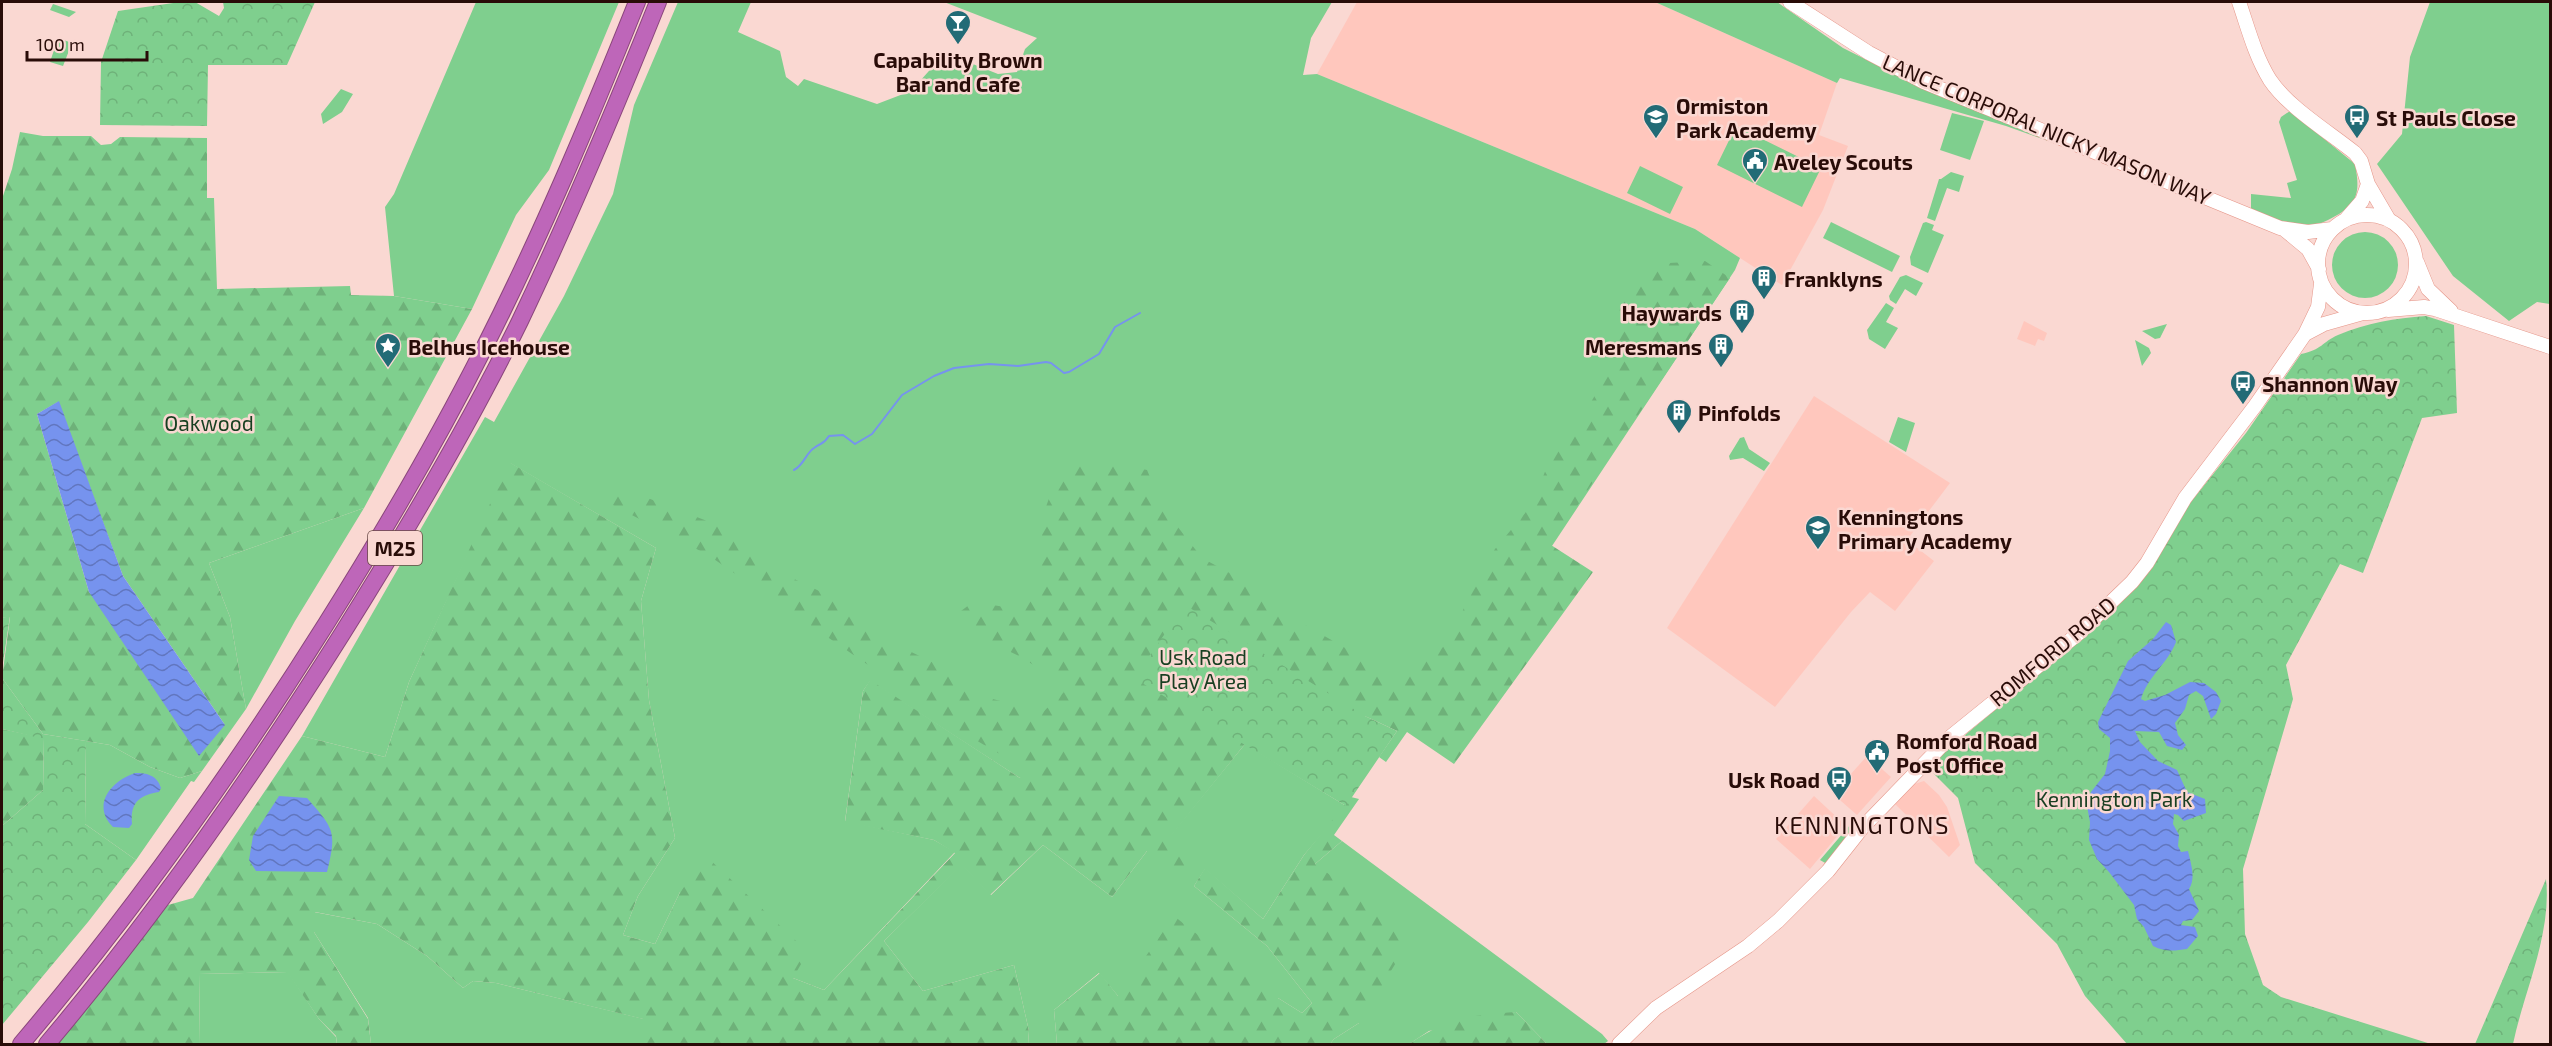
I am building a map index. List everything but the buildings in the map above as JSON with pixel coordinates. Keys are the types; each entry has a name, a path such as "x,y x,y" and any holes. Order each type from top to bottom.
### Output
{"highway":[{"name":"M25","path":"21,1044 119,925 214,796 294,676 395,510 464,386 512,291 637,2"},
{"name":"M25","path":"47,1044 137,934 231,805 301,700 410,525 520,321 577,194 658,2"}],"street":[{"name":"LANCE CORPORAL NICKY MASON WAY","path":"1790,2 1869,53 1924,82 2280,228 2308,232 2332,229"},
{"path":"2240,2 2255,50 2270,80 2290,101 2355,153 2361,161 2368,184 2389,219 2401,228 2409,239 2428,289 2441,304 2455,314"},
{"path":"2363,313 2336,302 2320,277 2321,249 2332,229 2348,218 2362,201 2368,184"},
{"path":"2348,218 2364,215 2389,219"},
{"name":"LANCE CORPORAL NICKY MASON WAY","path":"2280,228 2308,249 2320,277"},
{"path":"2386,310 2402,298 2408,290 2417,261"},
{"name":"ROMFORD ROAD","path":"1619,1044 1656,1008 1748,946 1778,921 1828,872 1862,828 1949,738 2079,633 2132,582 2147,563 2185,498 2255,406 2305,334 2318,307 2320,277"},
{"path":"2305,334 2324,324 2363,313 2424,307 2455,314 2550,347"}],"shaded area":[{"name":"Ormiston Park Academy","path":"1357,2 1655,2 1837,83 1819,135 1848,146 1823,210 1782,285 1695,229 1317,74"},
{"path":"2024,321 2047,333 2044,341 2038,339 2035,346 2017,339"},
{"name":"Kenningtons Primary Academy","path":"1814,396 1950,483 1907,540 1934,561 1895,611 1870,592 1851,612 1775,707 1667,628"},
{"path":"1867,756 1891,777 1857,815 1833,794"},
{"path":"1924,781 1939,795 1947,807 1960,845 1949,857 1894,803 1908,786"},
{"path":"1814,796 1842,822 1839,834 1810,869 1776,839"}],"green space":[{"path":"195,2 219,16 224,8 223,2 315,2 287,65 208,65 207,126 100,125 101,62 118,11"},
{"path":"476,2 619,2 549,170 516,215 472,309 394,296 385,207 394,194"},
{"path":"678,2 751,2 738,32 780,51 786,77 798,86 804,79 877,104 911,91 945,53 998,74 1017,72 1025,49 1037,38 944,2 1332,2 1311,38 1303,75 1317,74 1695,229 1740,258 1735,270 1552,546 1407,732 1365,716 1020,778 870,681 863,691 845,821 934,840 955,852 824,990 793,978 680,892 655,944 623,935 638,896 675,838 649,700 641,601 656,548 510,463 409,682 385,757 302,736 485,417 494,422 564,296 613,194 634,105"},
{"path":"1655,2 1777,2 1843,48 1911,82 2051,142 2006,126 1840,78 1837,83"},
{"path":"2430,2 2550,2 2550,304 2537,302 2509,321 2453,276 2377,164 2402,134 2410,57"},
{"path":"53,4 76,12 69,17 50,10"},
{"path":"58,38 72,43 63,66 50,62"},
{"path":"341,89 353,94 342,112 323,124 321,114"},
{"path":"2290,111 2355,164 2357,192 2351,204 2338,215 2312,227 2288,224 2251,211 2251,194 2291,198 2287,183 2297,180 2279,122 2281,117"},
{"path":"1952,113 1984,121 1970,160 1940,150"},
{"path":"1736,126 1821,168 1802,207 1717,165"},
{"name":"Oakwood","path":"20,132 43,136 91,136 101,145 111,144 120,137 207,138 207,198 214,198 217,289 350,286 351,295 394,296 472,309 364,508 209,563 230,617 246,709 202,771 180,778 150,767 110,745 43,734 2,678 10,617 2,618 2,199 12,169","holes":["58,402 123,576 225,725 89,592 37,414"]},
{"path":"1640,166 1683,187 1670,214 1627,193"},
{"path":"1951,172 1964,176 1959,192 1947,188 1935,221 1927,218 1939,179"},
{"path":"1831,222 1900,256 1892,272 1823,238"},
{"path":"1923,223 1934,225 1932,230 1944,235 1928,273 1911,265 1910,257"},
{"path":"2365,232 2377,235 2388,242 2395,253 2398,265 2395,277 2388,288 2377,295 2365,298 2353,295 2342,288 2335,277 2332,265 2335,253 2342,242 2353,235"},
{"path":"1705,261 1730,278 1551,545 1593,572 1454,764 1407,732 1386,762 1379,757 1397,731 1365,716 1185,606 1134,678 1245,744 1171,836 1199,861 1185,878 1147,851 1112,897 1043,845 990,895 962,865 884,941 923,991 1014,965 1029,1031 1028,1044 643,1044 643,1019 496,983 473,981 463,988 427,956 377,924 315,912 314,932 368,1019 371,1044 337,1044 336,1036 319,1019 287,972 199,974 200,1044 55,1044 168,905 193,898 302,736 385,757 409,682 509,462 656,548 641,601 649,700 675,838 638,896 623,935 655,944 680,892 707,857 808,952 793,978 824,990 955,853 934,840 845,822 863,691 870,680 1020,778 1026,769 953,727 887,678 708,555 607,502 627,490 720,526 788,576 842,602 866,630 936,664 981,696 1043,712 1064,692 1045,673 1023,658 977,636 957,614 973,602 1024,610 1041,582 1042,518 1062,462 1112,462 1147,470 1163,508 1202,558 1248,583 1267,608 1305,625 1393,675 1419,664 1450,642 1473,586 1495,549 1531,506 1551,457 1584,414 1614,363 1621,292 1669,263"},
{"path":"1906,275 1923,283 1916,296 1905,289 1896,304 1890,300 1889,296 1900,277"},
{"path":"1886,303 1894,308 1886,322 1898,328 1885,349 1869,339 1867,330"},
{"name":"Kennington Park","path":"2426,316 2454,325 2457,413 2422,418 2363,573 2340,564 2286,665 2293,699 2243,869 2245,934 2263,985 2281,997 2431,1044 2127,1044 2085,996 2057,944 1975,863 1958,798 1927,767 2082,637 2137,585 2190,503 2246,433 2301,354 2318,348 2338,335 2360,327"},
{"path":"2167,324 2160,338 2155,339 2142,331"},
{"path":"2135,340 2149,348 2151,353 2142,366"},
{"path":"1898,417 1915,423 1906,452 1889,442"},
{"path":"1744,437 1749,449 1770,463 1764,471 1743,458 1730,460 1729,456 1740,438"},
{"path":"364,508 295,621 246,709 230,617 209,563"},
{"name":"Usk Road Play Area","path":"1185,605 1365,716 1397,731 1346,806 1134,678"},
{"path":"10,616 2,670 2,618"},
{"path":"2,678 43,734 86,741 85,824 136,860 88,922 2,1025 2,826 43,790 44,739 2,729"},
{"path":"2,729 44,738 43,790 2,826"},
{"path":"86,741 110,745 150,767 180,778 202,771 194,782 191,781 136,860 85,824"},
{"path":"1245,744 1346,806 1304,855 1263,919 1205,869 1194,886 1267,946 1312,1003 1302,1013 1278,998 1118,996 1099,973 1054,1010 1057,1044 1028,1044 1029,1031 1014,965 923,991 884,941 962,864 991,895 1043,845 1112,897 1147,851 1170,836"},
{"path":"1351,797 1359,799 1334,835 1342,841 1315,864 1413,935 1359,1023 1330,1044 1057,1044 1054,1010 1100,973 1118,996 1174,916 1278,998 1302,1013 1312,1003 1267,946 1194,886 1205,868 1263,919 1304,855"},
{"path":"1850,825 1855,826 1847,843 1827,864 1820,860"},
{"path":"1342,841 1602,1034 1608,1041 1604,1044 1547,1044 1516,1012 1429,1031 1409,1044 1330,1044 1359,1023 1315,864"},
{"path":"2546,879 2547,900 2541,941 2513,1044 2475,1044"},
{"path":"314,912 377,924 427,956 463,988 473,981 496,983 644,1019 643,1044 371,1044 368,1018 314,932"},
{"path":"288,972 319,1019 336,1037 337,1044 200,1044 199,974"},
{"path":"1516,1012 1547,1044 1409,1044 1435,1028 1460,1019"}],"water":[{"path":"59,401 123,576 225,725 199,756 89,592 37,414"},
{"path":"2166,622 2171,625 2176,642 2168,657 2148,683 2141,699 2145,701 2165,695 2190,682 2204,683 2216,692 2221,701 2216,714 2211,719 2203,696 2196,691 2189,695 2185,709 2175,723 2178,735 2186,745 2182,750 2167,746 2159,732 2135,731 2140,742 2158,761 2177,770 2187,792 2205,799 2206,813 2184,821 2174,814 2173,824 2179,835 2178,846 2181,852 2188,851 2193,876 2189,889 2199,911 2192,920 2183,921 2181,925 2195,927 2198,936 2187,949 2174,951 2153,946 2144,927 2137,919 2134,905 2097,859 2089,840 2090,822 2087,806 2091,792 2105,774 2110,751 2110,738 2099,729 2098,722 2128,661 2153,639"},
{"path":"135,773 151,776 157,780 161,788 159,792 146,795 137,801 129,828 113,827 107,819 104,802 118,782"},
{"path":"279,796 307,798 328,824 331,831 332,848 327,872 256,871 249,860 253,836"}],"waterway":[{"path":"794,470 811,450 829,436 843,435 855,444 872,434 902,395 934,376 954,368 989,364 1018,366 1046,362 1064,373 1069,372 1099,354 1115,327 1140,313"}],"place":[{"name":"Capability Brown Bar and Cafe","path":"958,46"},
{"name":"Ormiston Park Academy","path":"1656,140"},
{"name":"St Pauls Close","path":"2357,140"},
{"name":"Aveley Scouts","path":"1755,184"},
{"name":"Franklyns","path":"1764,301"},
{"name":"Haywards","path":"1742,335"},
{"name":"Belhus Icehouse","path":"388,369"},
{"name":"Meresmans","path":"1721,369"},
{"name":"Shannon Way","path":"2243,406"},
{"name":"Pinfolds","path":"1679,435"},
{"name":"Kenningtons Primary Academy","path":"1818,551"},
{"name":"Romford Road Post Office","path":"1877,775"},
{"name":"Usk Road","path":"1839,802"}],"district":[{"name":"KENNINGTONS","path":"1862,824"}]}
